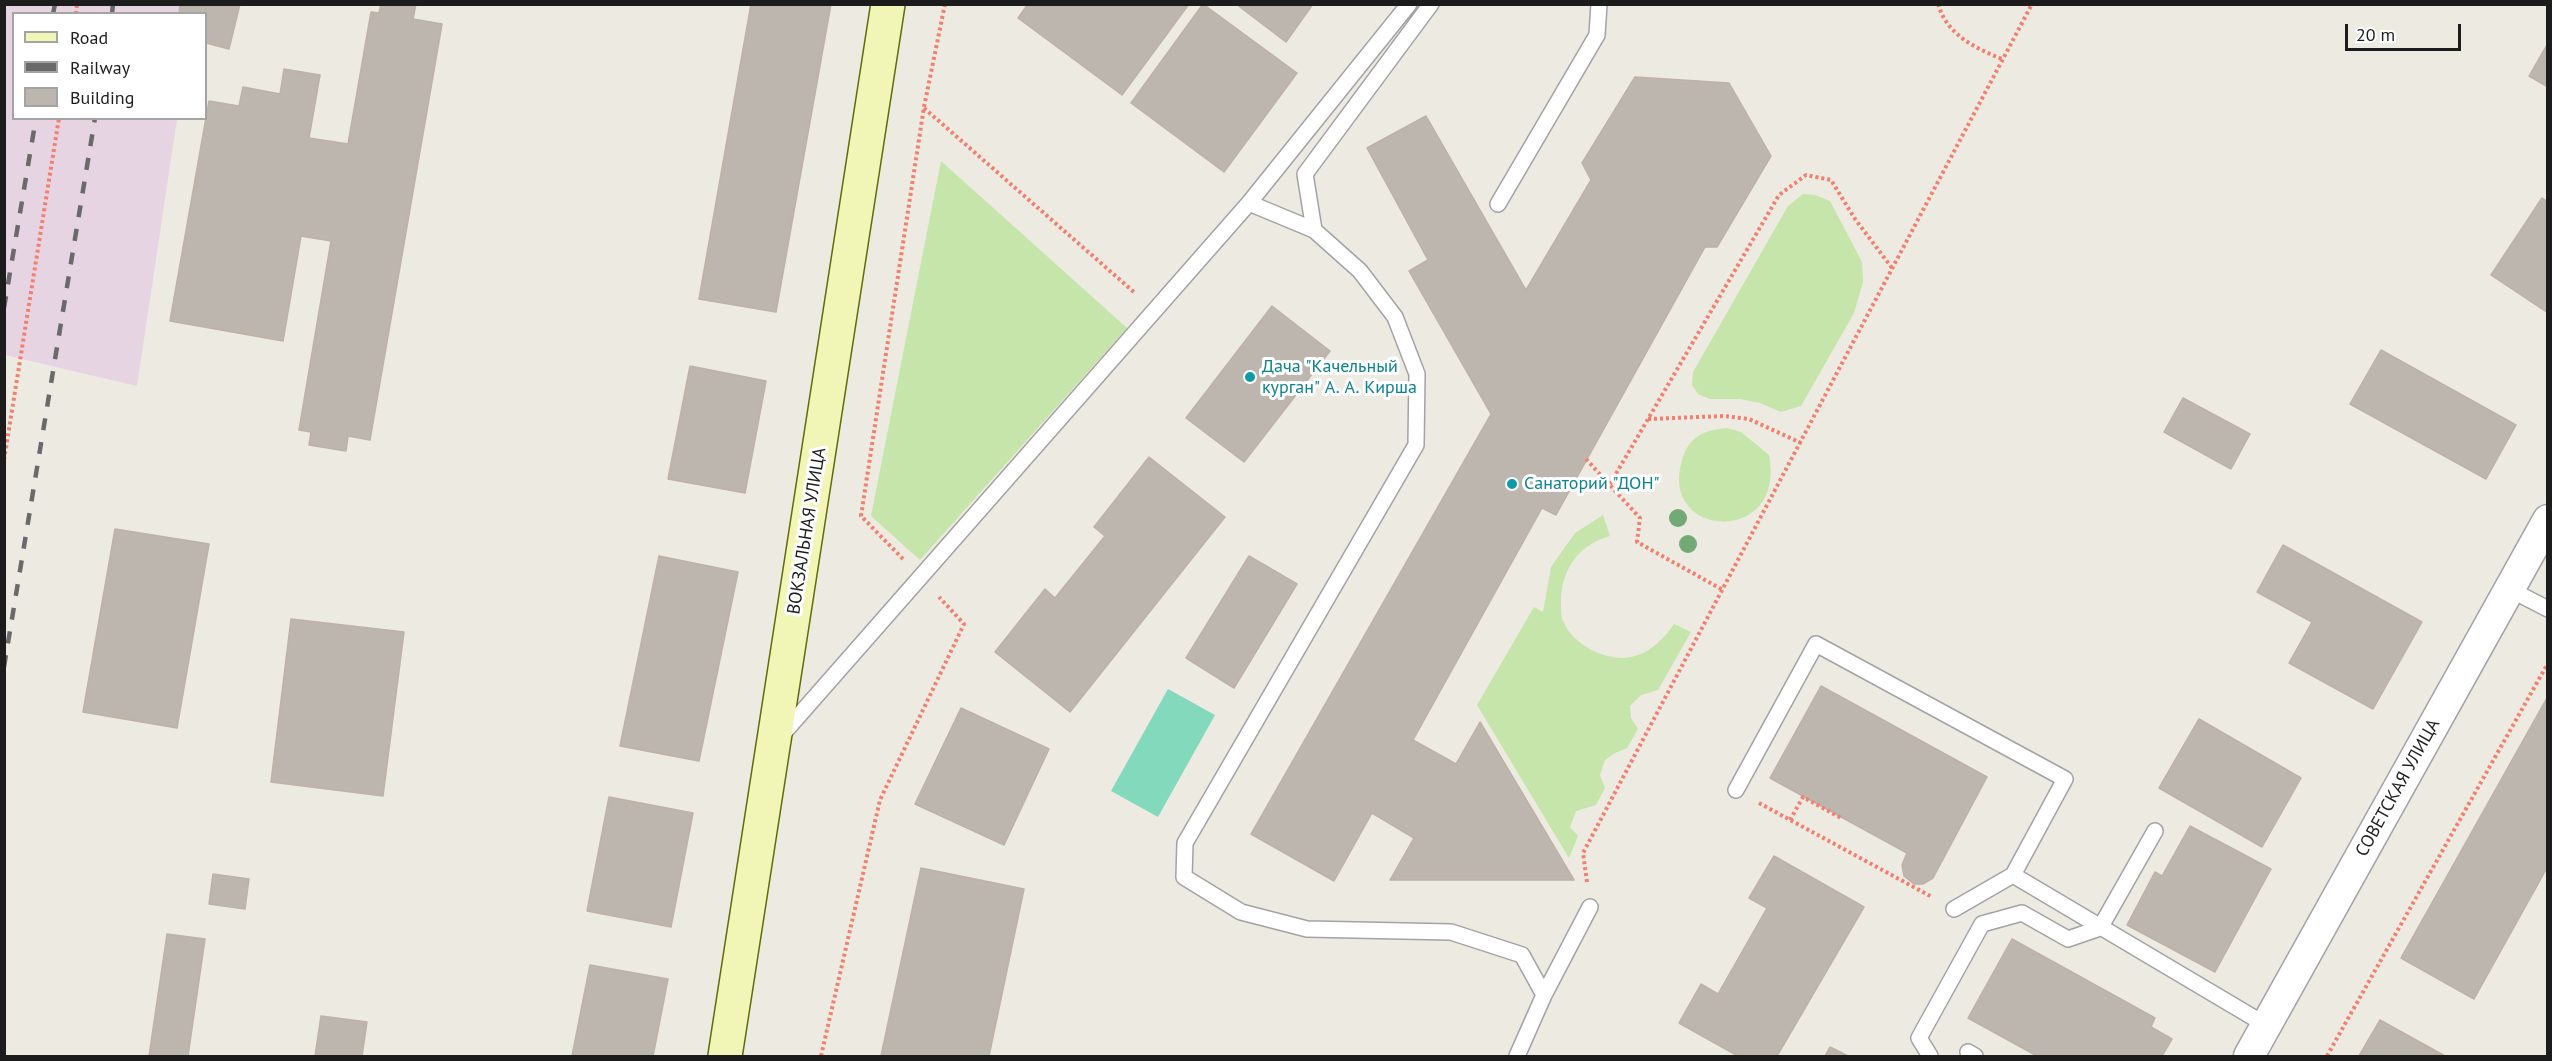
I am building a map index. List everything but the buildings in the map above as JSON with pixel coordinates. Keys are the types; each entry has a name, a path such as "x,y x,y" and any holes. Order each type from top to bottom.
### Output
{"main road":[{"name":"ВОКЗАЛЬНАЯ УЛИЦА","path":"725,1056 888,4"}],"street":[{"name":"СОВЕТСКАЯ УЛИЦА","path":"2248,1056 2547,520"}],"lane":[{"path":"775,743 1249,203 1409,4"},
{"path":"1314,230 1305,174 1431,4"},
{"path":"1498,204 1597,35 1599,4"},
{"path":"1249,203 1314,230 1360,271 1395,317 1418,374 1416,445 1185,843 1184,877 1241,912 1307,930 1451,932 1522,955 1544,996"},
{"path":"2509,589 2547,609"},
{"path":"1736,790 1816,644 2064,779 2013,875 1954,909"},
{"path":"1930,1056 1919,1038 1982,924 2022,913 2068,939 2100,928 2155,831"},
{"path":"2013,875 2266,1025"},
{"path":"1517,1056 1544,996 1590,907"}],"path":[{"path":"821,1056 880,800 964,624 861,516 924,107 945,4"},
{"path":"1938,4 1953,32 1975,48 2002,58"},
{"path":"1590,907 1583,853 2032,4"},
{"path":"924,107 1155,310"},
{"path":"4,460 59,120"},
{"path":"1610,484 1779,195 1806,175 1832,180 1855,219 1892,268"},
{"path":"1648,419 1724,416 1749,419 1801,443"},
{"path":"1586,459 1640,518 1637,542 1723,590"},
{"path":"2327,1056 2547,663"},
{"path":"1736,790 1954,909"},
{"path":"1790,820 1803,797 1841,818 1826,809"}],"shaded area":[{"path":"5,5 183,5 181,12 12,12 12,120 177,120 137,386 5,355"}],"green space":[{"path":"941,161 1127,328 920,560 871,516"},
{"path":"1803,194 1815,195 1830,201 1862,262 1863,282 1854,313 1801,406 1781,412 1760,403 1740,399 1710,399 1698,394 1692,385 1693,372 1788,206"},
{"path":"1727,428 1741,432 1769,455 1769,485 1760,505 1743,518 1723,522 1704,518 1688,506 1680,486 1682,460 1693,440 1711,430"},
{"path":"1603,515 1610,536 1588,546 1567,571 1561,593 1561,614 1569,631 1576,639 1594,651 1625,658 1641,654 1652,648 1674,624 1691,632 1658,690 1641,695 1630,706 1631,718 1638,729 1627,748 1605,760 1600,775 1605,788 1596,805 1576,811 1570,827 1578,836 1569,858 1477,705 1534,607 1543,612 1551,567 1575,533"},
{"path":"1168,689 1215,715 1158,817 1111,791"}],"railway":[{"path":"53,12 55,4"},
{"path":"112,12 113,4"},
{"path":"4,308 36,120"},
{"path":"4,667 95,120"}],"place":[{"name":"Дача \"Качельный курган\" А. А. Кирша","path":"1250,377"},
{"name":"Санаторий \"ДОН\"","path":"1512,484"}]}
